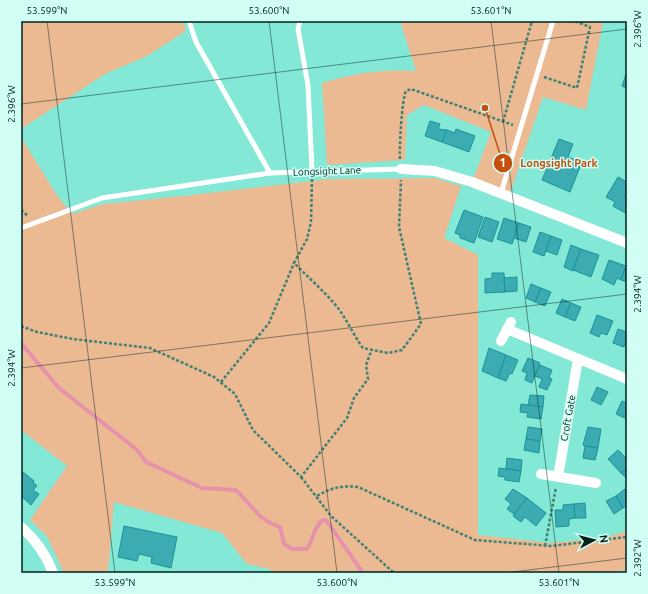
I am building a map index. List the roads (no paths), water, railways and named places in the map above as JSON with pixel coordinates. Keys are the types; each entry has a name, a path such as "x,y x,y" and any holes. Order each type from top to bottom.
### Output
{"street":[{"name":"Longsight Lane","path":"401,169 435,171 501,193 627,243"},
{"path":"502,341 509,326 578,359 627,379"},
{"name":"Croft Gate","path":"558,477 578,359"},
{"path":"541,474 596,483"},
{"path":"21,527 34,539 44,554 53,573"}],"lane":[{"path":"189,21 196,42 270,173"},
{"path":"300,21 298,29 308,85 312,171"},
{"path":"501,193 553,21"},
{"name":"Longsight Lane","path":"21,228 102,198 270,173 401,169"}],"waterway":[{"path":"21,343 59,388 137,450 146,462 202,488 236,490 260,516 270,523 280,527 284,544 292,549 307,549 316,529 323,520 326,520 363,573"}],"place":[{"name":"Longsight Park","path":"485,108"}]}
